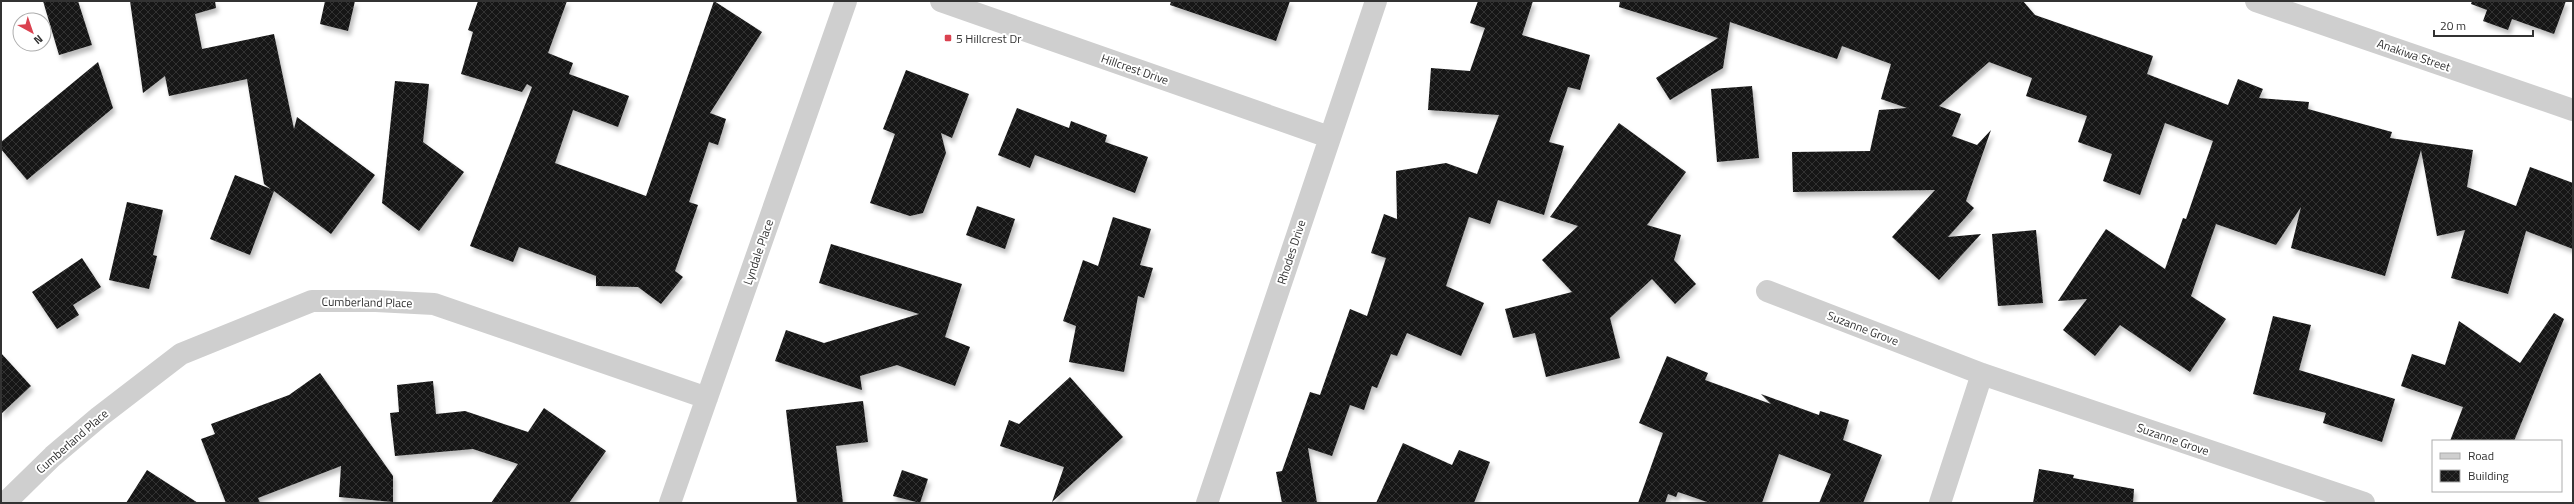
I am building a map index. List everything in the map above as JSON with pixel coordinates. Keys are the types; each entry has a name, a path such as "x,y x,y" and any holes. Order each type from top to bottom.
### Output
{"street":[{"name":"Lyndale Place","path":"670,503 846,1"},
{"name":"Hillcrest Drive","path":"941,1 1329,137"},
{"name":"Rhodes Drive","path":"1207,503 1376,1"},
{"name":"Anakiwa Street","path":"2256,1 2573,110"},
{"name":"Suzanne Grove","path":"1767,291 1982,374 2364,503"},
{"name":"Cumberland Place","path":"5,503 93,422 181,354 312,302 376,301 434,304 707,398"},
{"path":"1940,503 1982,374"}],"building":[{"path":"43,1 78,1 92,45 59,55 52,31 52,12 46,12"},
{"path":"130,1 215,1 216,8 195,14 202,49 274,34 294,129 297,117 375,175 331,234 274,191 250,255 210,239 235,175 271,189 264,184 247,79 169,96 165,76 143,93"},
{"path":"325,1 355,1 348,31 320,24"},
{"path":"478,1 567,1 548,53 573,63 569,74 629,96 618,127 573,110 555,163 646,196 714,1 762,32 710,113 726,119 718,145 709,142 689,202 698,205 675,271 683,277 661,304 638,287 596,286 596,276 519,247 513,262 470,246 532,87 527,84 522,92 461,74 473,32 468,30"},
{"path":"1171,1 1290,1 1276,41 1170,5"},
{"path":"1478,1 1533,1 1522,35 1590,55 1580,90 1568,87 1549,142 1564,146 1544,215 1498,200 1490,224 1469,217 1446,286 1484,303 1461,356 1407,333 1397,356 1391,354 1377,388 1372,386 1364,410 1350,405 1332,456 1308,448 1317,503 1282,503 1276,472 1282,471 1310,392 1320,395 1350,309 1367,316 1386,258 1371,253 1384,214 1397,219 1396,171 1446,163 1477,174 1499,115 1428,110 1431,68 1470,71 1485,28 1470,23"},
{"path":"1620,1 2023,1 2035,15 2153,56 2147,74 2228,105 2238,79 2263,89 2259,98 2309,102 2308,109 2392,132 2390,138 2473,150 2467,187 2516,206 2530,167 2573,183 2573,249 2526,231 2508,294 2451,278 2465,230 2437,236 2421,150 2385,276 2291,248 2301,207 2276,245 2216,224 2191,296 2226,319 2190,372 2120,325 2095,356 2063,330 2087,299 2058,301 2106,229 2165,269 2183,218 2186,219 2213,141 2165,123 2140,195 2103,181 2112,154 2078,142 2087,116 2026,96 2032,78 1989,62 1939,106 1961,114 1952,136 1977,145 1991,130 1966,201 1974,208 1948,237 1981,234 1939,280 1892,237 1935,190 1793,192 1792,152 1870,151 1879,110 1907,108 1881,99 1891,64 1842,46 1837,59 1730,22 1723,68 1670,100 1656,78 1718,38 1619,7"},
{"path":"2472,1 2566,1 2554,34 2512,19 2508,30 2483,21 2487,10 2471,4"},
{"path":"98,62 113,108 27,180 1,149 1,142"},
{"path":"906,70 969,94 952,138 941,133 946,153 923,213 910,216 870,203 895,134 883,129"},
{"path":"395,81 429,84 423,142 464,172 419,231 382,203"},
{"path":"1752,86 1759,158 1717,162 1711,89"},
{"path":"1017,108 1069,128 1071,121 1107,135 1105,142 1148,157 1135,193 1035,155 1030,168 998,155"},
{"path":"1619,123 1686,172 1647,225 1681,235 1674,260 1696,284 1675,304 1652,279 1610,318 1620,358 1546,377 1535,333 1513,338 1505,309 1572,292 1542,260 1578,226 1550,217"},
{"path":"127,202 163,210 153,255 157,256 149,289 109,280"},
{"path":"977,206 1015,219 1005,249 966,235"},
{"path":"1113,217 1151,229 1140,265 1153,268 1144,298 1138,296 1124,372 1069,362 1076,326 1063,321 1083,260 1098,266"},
{"path":"2036,230 2043,303 1998,306 1992,234"},
{"path":"831,244 962,284 945,337 970,347 955,386 897,365 860,376 862,390 775,361 786,330 824,343 919,314 819,283"},
{"path":"82,258 101,287 73,305 79,315 57,329 32,292"},
{"path":"2554,313 2564,319 2514,440 2450,440 2463,407 2401,386 2412,354 2445,365 2459,321 2520,363"},
{"path":"2273,316 2311,325 2299,370 2395,399 2382,442 2323,423 2326,413 2253,394"},
{"path":"1,353 31,386 1,414"},
{"path":"1667,356 1708,373 1705,380 1771,404 1761,394 1819,415 1820,411 1849,420 1843,440 1882,455 1863,503 1819,503 1831,474 1779,454 1762,503 1710,503 1678,492 1676,497 1668,494 1665,503 1638,503 1663,433 1639,423"},
{"path":"320,373 393,476 393,502 339,497 341,466 258,498 260,503 226,503 201,439 215,434 211,424 289,395"},
{"path":"1070,377 1123,437 1052,502 1064,467 1000,446 1009,420 1019,424"},
{"path":"433,381 436,414 465,411 528,432 544,408 606,451 569,503 491,503 518,464 473,449 395,456 390,413 399,412 397,385"},
{"path":"863,401 868,442 836,446 843,503 797,503 786,410"},
{"path":"1403,443 1452,465 1459,450 1490,462 1474,503 1376,503"},
{"path":"2039,469 2074,475 2073,478 2134,489 2133,503 2033,503"},
{"path":"147,470 198,503 126,503"},
{"path":"902,470 928,479 920,503 893,496"}],"place":[{"name":"5 Hillcrest Dr","path":"948,38"}]}
